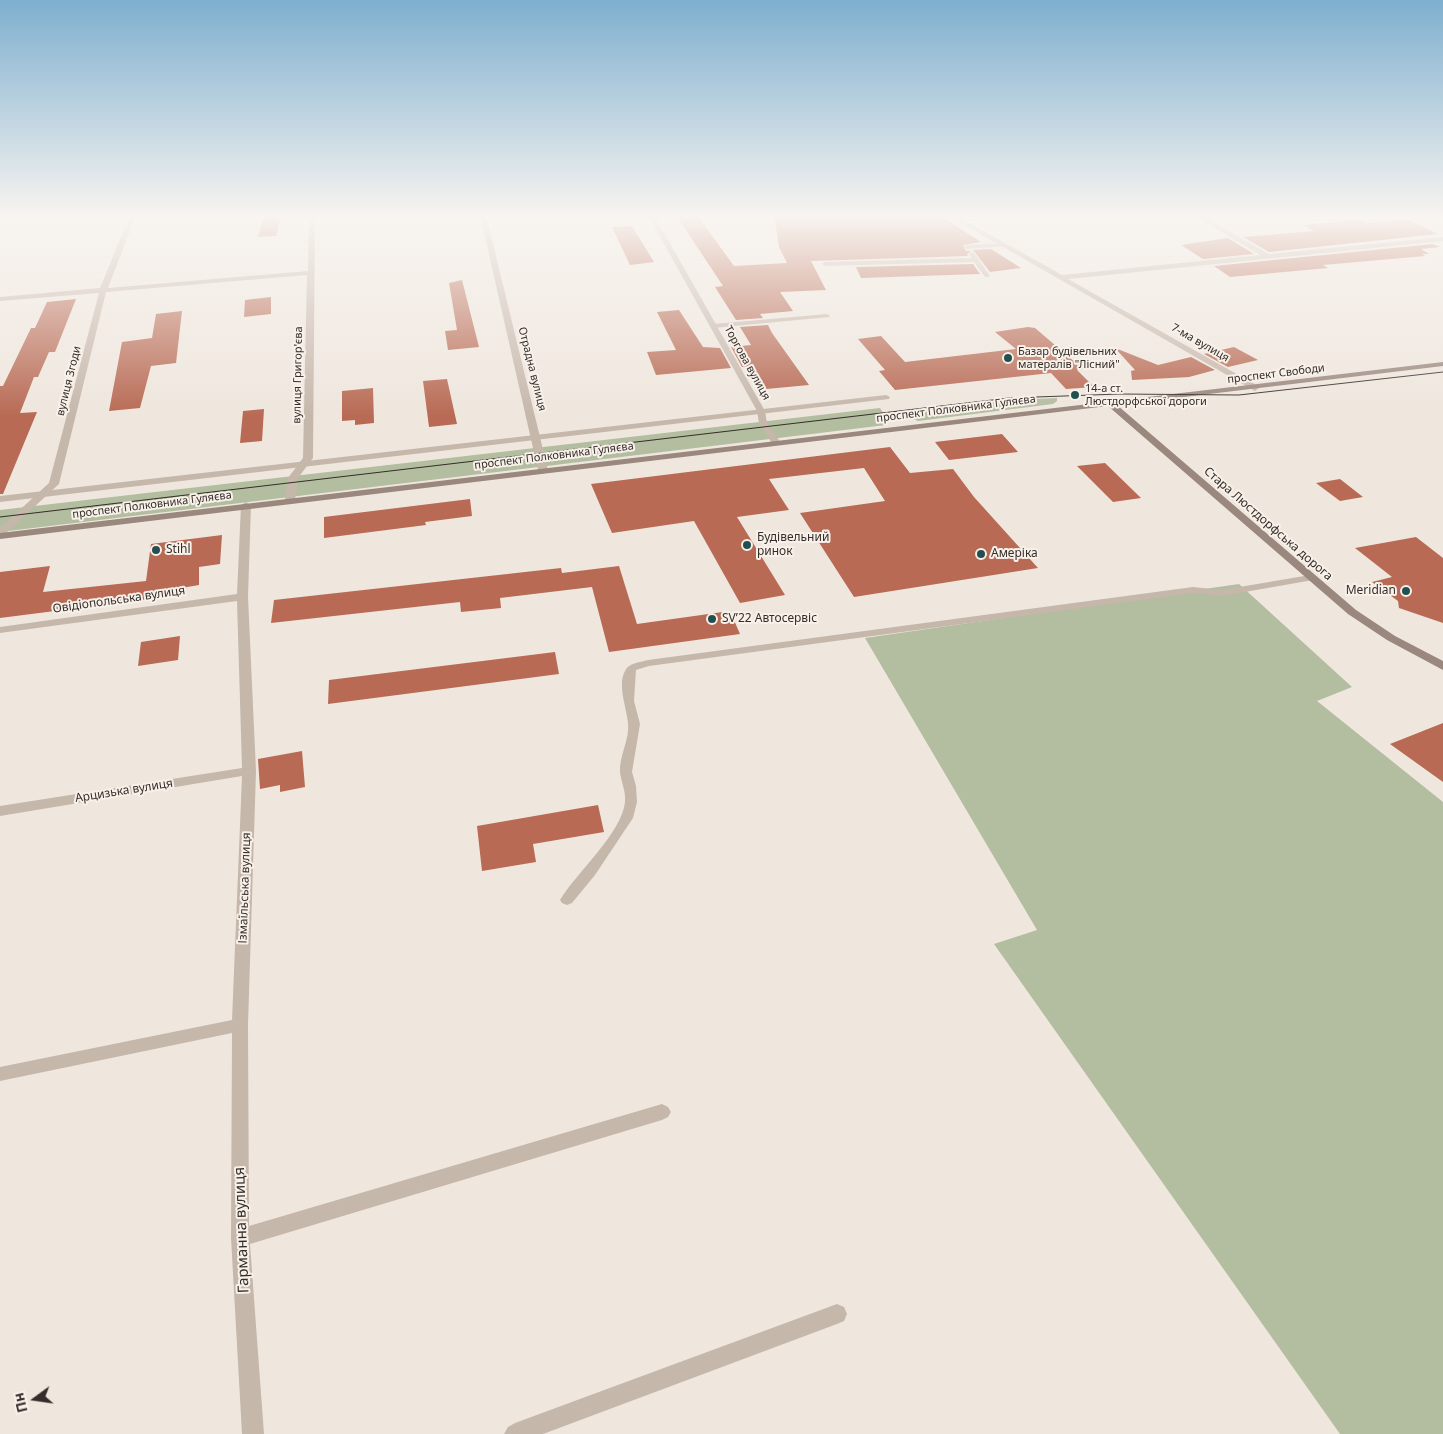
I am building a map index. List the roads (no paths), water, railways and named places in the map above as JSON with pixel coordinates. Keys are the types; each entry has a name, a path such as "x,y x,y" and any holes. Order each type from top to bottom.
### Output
{"main road":[{"name":"проспект Свободи","path":"1111,404 1443,364"},
{"name":"проспект Полковника Гуляєва","path":"0,535 1111,404"},
{"name":"Стара Люстдорфська дорога","path":"1111,404 1310,578 1352,612 1391,638 1443,666"}],"street":[{"name":"вулиця Згоди","path":"0,535 54,484 107,282"},
{"path":"0,299 207,282"},
{"name":"вулиця Григор'єва","path":"290,500 293,478 308,458 310,282"},
{"name":"Отрадна вулиця","path":"499,282 543,470"},
{"name":"Торгова вулиця","path":"688,282 761,411 762,423 776,443"},
{"name":"7-ма вулиця","path":"1072,282 1255,388"},
{"name":"Ізмаїльська вулиця","path":"240,1025 249,771 242,597 246,505"},
{"name":"Овідіопольська вулиця","path":"0,630 242,597"},
{"name":"Арцизька вулиця","path":"0,810 249,771"},
{"path":"0,1074 240,1025"},
{"name":"Гарманна вулиця","path":"240,1025 240,1238 253,1434"},
{"path":"240,1238 662,1112"},
{"path":"515,1434 837,1314"}],"lane":[{"path":"713,326 827,316"},
{"path":"0,499 886,398"},
{"path":"567,900 590,872 627,818 630,810 630,786 626,772 634,724 628,691 629,672 632,668 658,662 1193,590 1222,593 1310,578"}],"tram line":[{"path":"0,517 1009,398 1119,394 1239,395 1443,372"}],"place":[{"name":"Базар будівельних матералів \"Лісний\"","path":"1008,358"},
{"name":"14-а ст. Люстдорфської дороги","path":"1075,395"},
{"name":"Будівельний ринок","path":"747,545"},
{"name":"Stihl","path":"156,550"},
{"name":"Амеріка","path":"981,554"},
{"name":"Meridian","path":"1406,591"},
{"name":"SV’22 Автосервіс","path":"712,619"}]}
